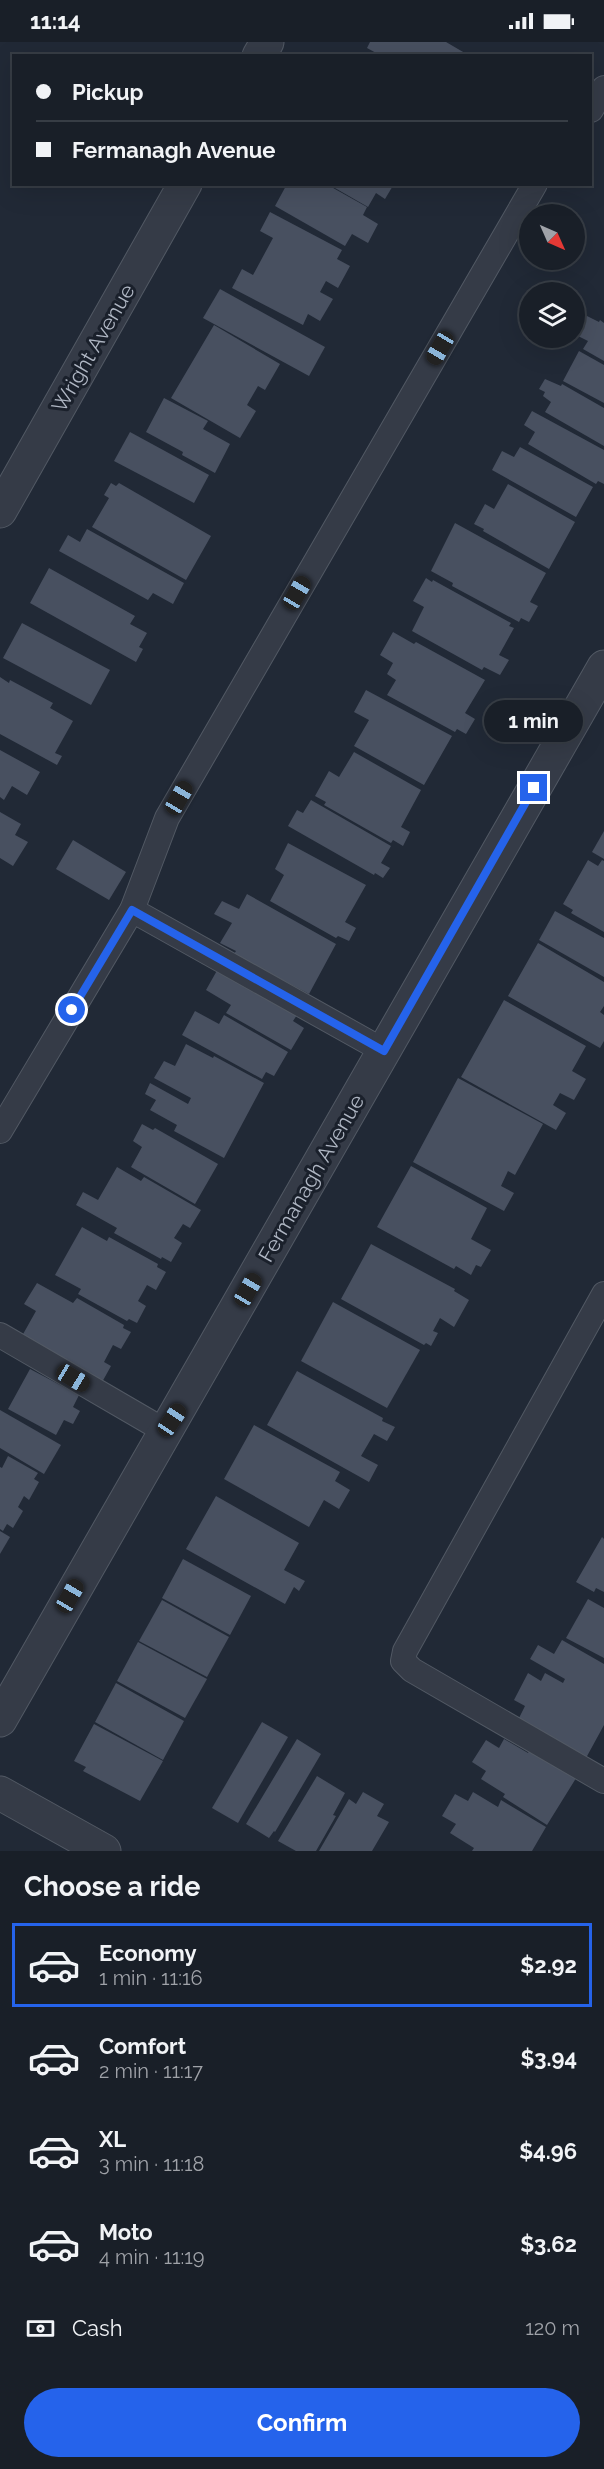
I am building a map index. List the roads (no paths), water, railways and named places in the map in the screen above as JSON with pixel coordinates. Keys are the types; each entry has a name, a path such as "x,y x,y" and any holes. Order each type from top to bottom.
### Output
{"street":[{"name":"Wright Avenue","path":"0,511 184,186"},
{"name":"Fermanagh Avenue","path":"0,1720 604,667"},
{"path":"0,1793 104,1851"}],"lane":[{"path":"592,108 604,88"},
{"path":"0,1131 132,910 167,818 534,186"},
{"path":"132,910 384,1051"},
{"path":"604,1294 405,1651 403,1661 412,1670 604,1782"},
{"path":"0,1335 165,1431"}]}
